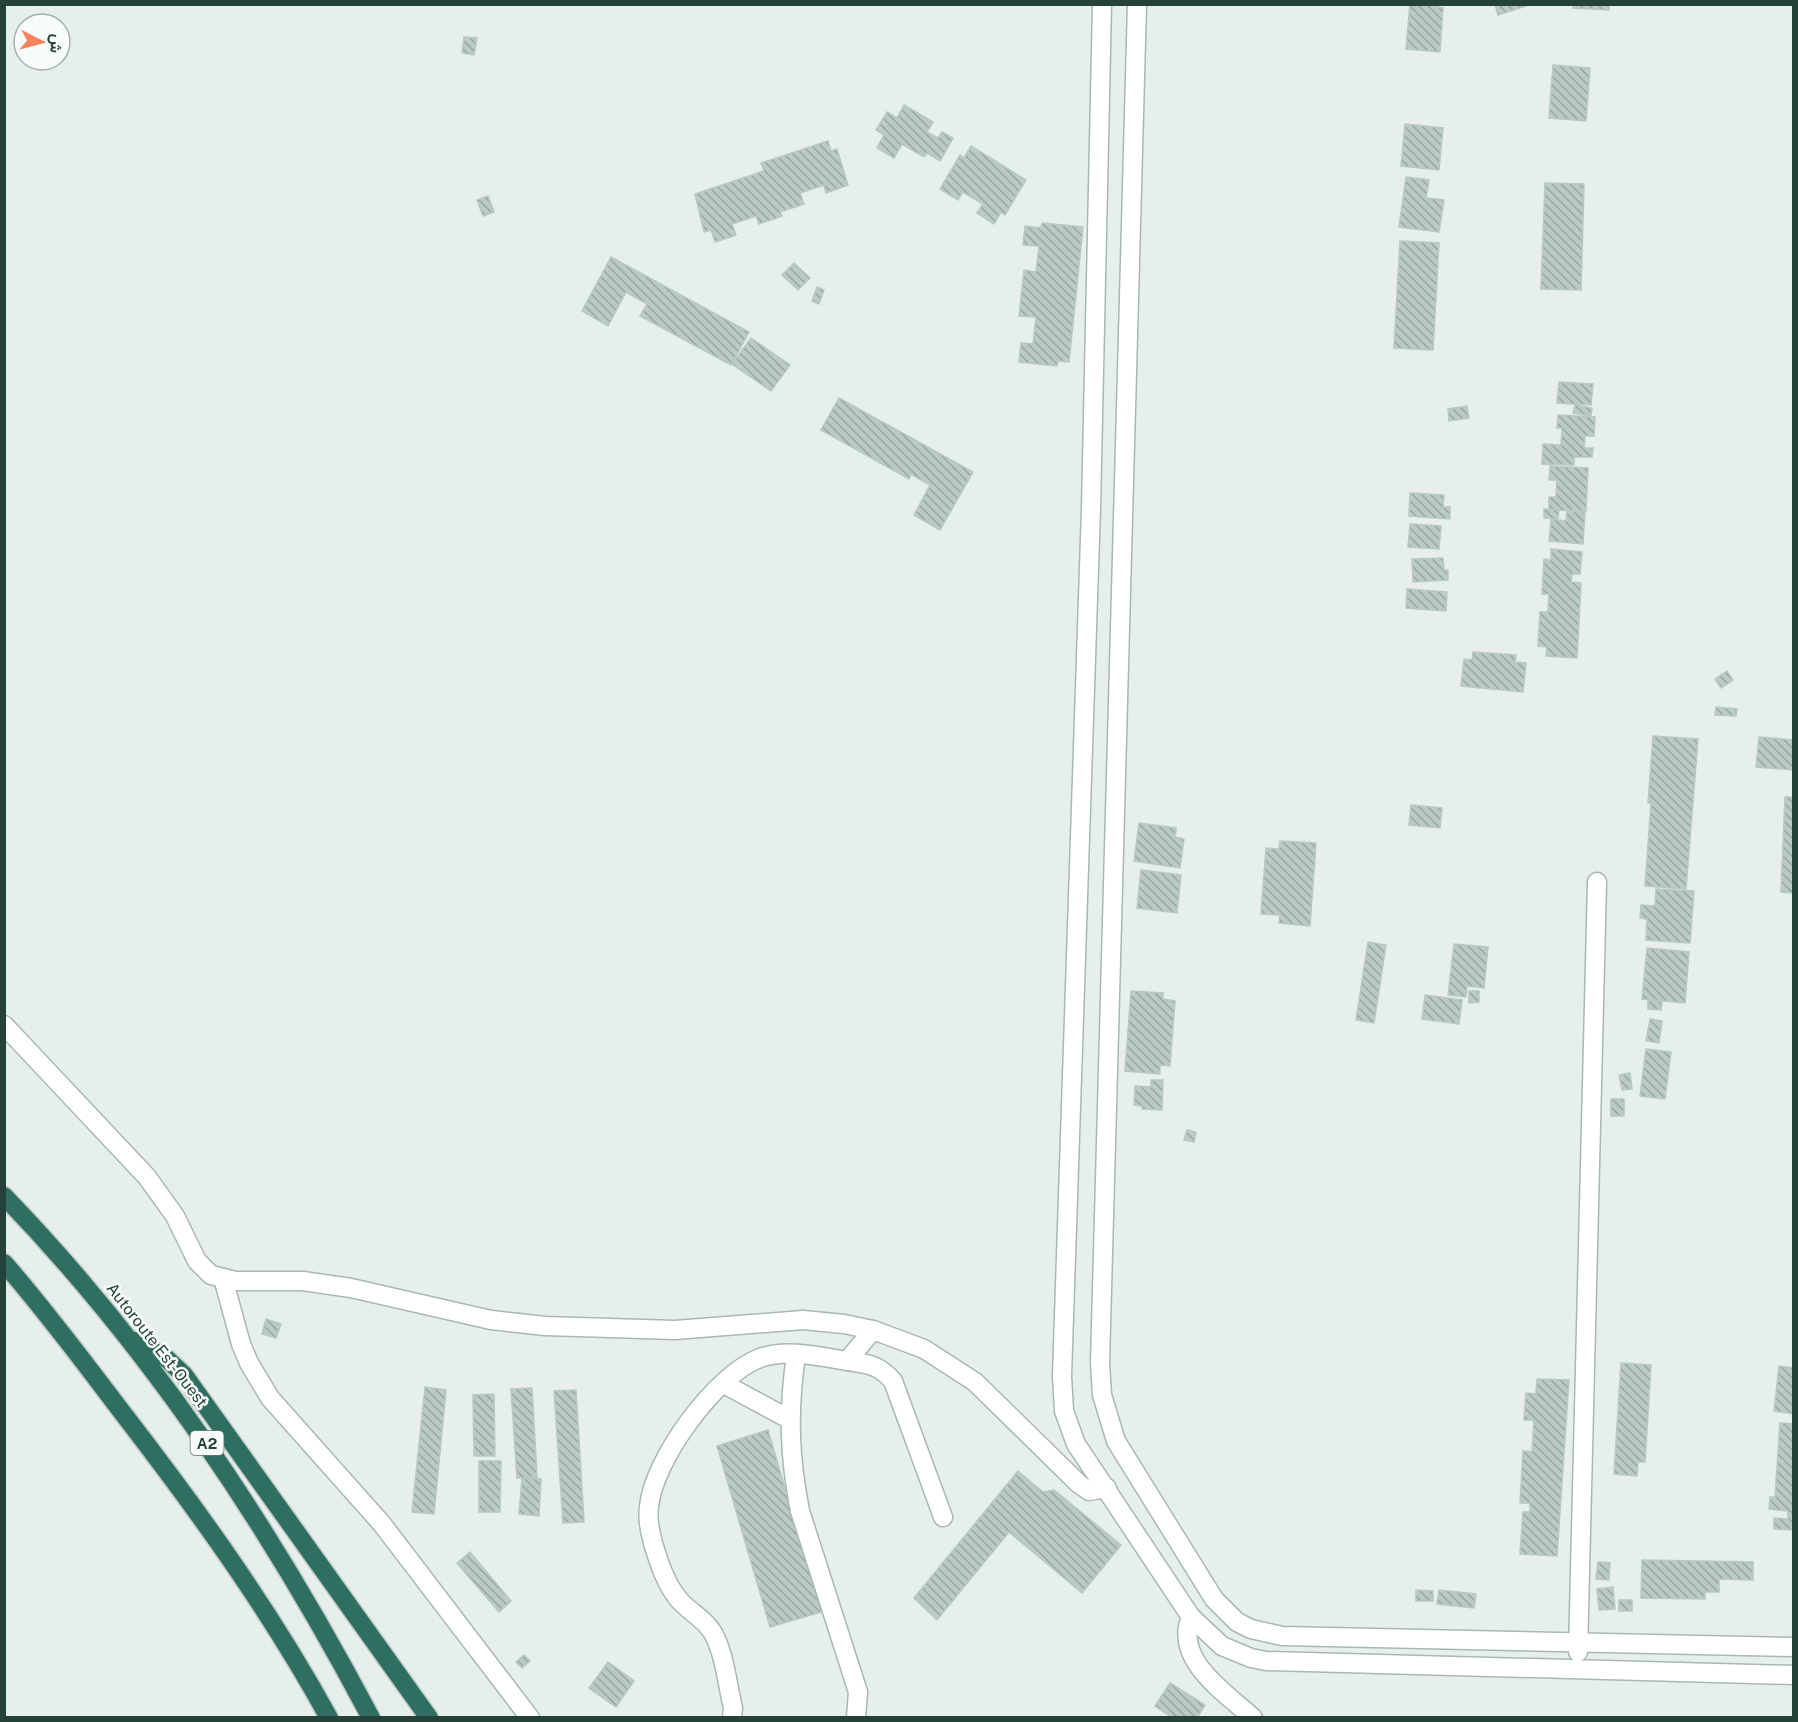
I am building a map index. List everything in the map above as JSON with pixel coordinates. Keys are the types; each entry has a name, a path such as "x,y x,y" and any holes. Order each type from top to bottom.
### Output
{"highway":[{"name":"Autoroute Est-Ouest","path":"4,1196 45,1239 130,1338 204,1439 317,1620 371,1718"},
{"path":"4,1263 37,1300 186,1496 258,1602 329,1718"},
{"path":"130,1338 167,1359 184,1376 429,1718"}],"street":[{"path":"1102,4 1091,508 1062,1393 1067,1419 1076,1444 1191,1617 1222,1646 1251,1658 1266,1661 1794,1675"},
{"path":"1137,4 1100,1363 1105,1411 1123,1455 1214,1599 1237,1622 1251,1629 1282,1636 1794,1647"},
{"path":"1577,1669 1597,882"},
{"path":"4,1025 147,1178 175,1216 204,1269 223,1278 303,1281 351,1288 491,1320 545,1326 675,1330 803,1320 844,1324 873,1330 924,1349 959,1370 975,1382 1079,1484 1089,1491 1107,1488"},
{"path":"223,1278 241,1344 249,1363 270,1398 382,1524 530,1718"},
{"path":"847,1361 873,1330"},
{"path":"732,1718 733,1708 719,1648 703,1619 681,1602 665,1578 649,1526 648,1508 656,1481 680,1433 724,1384 746,1365 775,1354 873,1365 884,1371 892,1382 943,1517"},
{"path":"796,1355 789,1419 790,1457 800,1511 858,1692 856,1718"},
{"path":"724,1384 789,1419"},
{"path":"1191,1617 1187,1639 1192,1658 1253,1718"}],"building":[{"path":"1410,4 1437,4 1437,7 1443,8 1440,52 1406,49"},
{"path":"1495,4 1526,4 1526,6 1498,15"},
{"path":"1574,4 1609,4 1609,10 1573,8"},
{"path":"464,37 477,38 474,55 462,53"},
{"path":"1553,65 1590,68 1586,121 1549,118"},
{"path":"904,105 933,122 927,132 938,138 942,132 953,138 940,161 927,153 924,157 902,144 894,158 877,148 884,135 876,130 887,112 897,118"},
{"path":"1405,124 1443,128 1439,170 1401,166"},
{"path":"828,141 831,151 837,149 848,185 826,193 824,185 800,193 804,204 780,212 782,216 759,224 756,216 732,224 736,235 715,242 711,230 704,232 695,194 764,171 761,163"},
{"path":"971,146 1026,180 1005,215 1001,212 994,224 977,213 983,204 963,192 958,200 940,189 960,155 964,158"},
{"path":"1406,177 1429,180 1426,198 1444,200 1439,232 1399,227"},
{"path":"1545,183 1584,184 1581,290 1541,289"},
{"path":"488,196 494,212 483,216 477,200"},
{"path":"1042,223 1083,227 1069,362 1058,361 1057,366 1019,362 1021,343 1033,344 1036,317 1019,316 1024,270 1036,272 1039,246 1023,245 1025,226 1041,228"},
{"path":"1400,241 1439,243 1433,350 1394,348"},
{"path":"611,257 749,332 731,365 640,316 647,304 626,292 608,326 582,311"},
{"path":"794,263 810,278 798,290 782,275"},
{"path":"817,287 824,290 819,304 812,301"},
{"path":"751,338 790,365 771,391 732,364"},
{"path":"1559,382 1593,384 1591,405 1557,403"},
{"path":"839,398 973,472 940,530 914,515 930,485 911,474 909,479 821,430"},
{"path":"1575,405 1592,408 1591,416 1573,413"},
{"path":"1467,406 1469,418 1449,421 1448,409"},
{"path":"1558,415 1595,417 1594,436 1585,436 1584,448 1593,448 1592,457 1574,457 1574,465 1542,464 1543,444 1561,445 1562,428 1557,428"},
{"path":"1550,466 1588,468 1586,511 1549,510 1549,497 1556,497 1557,480 1549,480"},
{"path":"1410,493 1444,495 1443,507 1450,507 1450,519 1409,516"},
{"path":"1544,509 1559,510 1558,519 1544,518"},
{"path":"1567,511 1585,512 1583,544 1549,541 1551,519 1566,521"},
{"path":"1410,524 1441,526 1439,549 1408,547"},
{"path":"1551,549 1582,552 1580,574 1572,574 1571,582 1581,583 1577,658 1546,656 1547,647 1538,646 1540,612 1548,612 1549,594 1542,594 1544,559 1551,560"},
{"path":"1443,558 1444,570 1448,570 1448,580 1413,582 1412,559"},
{"path":"1407,589 1447,592 1446,611 1406,608"},
{"path":"1473,652 1516,655 1515,662 1526,663 1523,692 1461,686 1464,659 1472,660"},
{"path":"1727,671 1733,680 1721,688 1715,679"},
{"path":"1716,707 1737,709 1736,716 1715,715"},
{"path":"1653,736 1698,739 1686,889 1645,886"},
{"path":"1759,737 1794,740 1794,770 1756,767"},
{"path":"1785,797 1794,797 1794,893 1781,892"},
{"path":"1411,805 1442,808 1440,828 1409,825"},
{"path":"1139,823 1176,828 1175,837 1184,839 1180,868 1134,861"},
{"path":"1280,841 1316,843 1310,926 1279,923 1280,915 1261,914 1266,848 1279,849"},
{"path":"1141,870 1181,875 1177,913 1137,908"},
{"path":"1656,889 1694,891 1690,943 1646,940 1647,919 1640,918 1641,905 1655,906"},
{"path":"1368,942 1386,945 1374,1023 1356,1020"},
{"path":"1454,944 1488,947 1484,988 1467,986 1466,997 1448,995"},
{"path":"1647,948 1689,952 1685,1003 1642,999"},
{"path":"1131,991 1163,993 1163,999 1175,1001 1170,1066 1160,1065 1160,1074 1125,1071"},
{"path":"1469,991 1479,991 1479,1002 1469,1003"},
{"path":"1425,995 1462,1000 1459,1024 1422,1019"},
{"path":"1648,1000 1662,1002 1661,1010 1648,1009"},
{"path":"1650,1019 1662,1021 1659,1043 1646,1041"},
{"path":"1646,1049 1671,1052 1665,1099 1640,1096"},
{"path":"1630,1073 1632,1089 1622,1090 1619,1075"},
{"path":"1151,1080 1163,1080 1162,1110 1142,1109 1142,1106 1134,1105 1135,1086 1151,1087"},
{"path":"1611,1099 1624,1099 1624,1116 1611,1116"},
{"path":"1187,1130 1196,1132 1194,1142 1184,1140"},
{"path":"266,1319 281,1324 276,1338 262,1334"},
{"path":"1621,1363 1651,1365 1645,1462 1638,1462 1637,1476 1614,1474"},
{"path":"1779,1366 1794,1368 1794,1414 1774,1411"},
{"path":"1537,1379 1569,1380 1557,1556 1520,1554 1523,1512 1530,1512 1530,1503 1520,1503 1523,1451 1532,1452 1534,1420 1524,1420 1526,1393 1536,1394"},
{"path":"425,1387 446,1390 434,1514 412,1512"},
{"path":"532,1388 537,1477 517,1478 511,1389"},
{"path":"576,1390 584,1522 563,1523 554,1391"},
{"path":"494,1394 495,1456 474,1456 473,1395"},
{"path":"1780,1423 1794,1424 1794,1530 1774,1529 1774,1518 1788,1519 1788,1511 1769,1509 1770,1497 1775,1497"},
{"path":"768,1430 821,1612 770,1627 717,1446"},
{"path":"479,1461 501,1461 500,1512 479,1512"},
{"path":"1018,1471 1043,1492 1054,1490 1121,1545 1082,1593 1009,1532 937,1620 914,1598"},
{"path":"522,1478 541,1479 539,1516 519,1514"},
{"path":"470,1552 511,1601 499,1612 457,1563"},
{"path":"1642,1560 1753,1562 1753,1580 1719,1579 1719,1592 1705,1592 1705,1599 1641,1598"},
{"path":"1598,1562 1610,1563 1609,1580 1596,1579"},
{"path":"1613,1587 1615,1609 1599,1610 1597,1589"},
{"path":"1416,1590 1433,1591 1433,1601 1416,1601"},
{"path":"1439,1590 1476,1594 1474,1608 1437,1604"},
{"path":"1619,1600 1632,1600 1632,1611 1619,1611"},
{"path":"524,1655 530,1661 522,1668 516,1662"},
{"path":"608,1662 634,1681 616,1707 589,1688"},
{"path":"1170,1683 1205,1705 1197,1718 1173,1718 1155,1706"}]}
